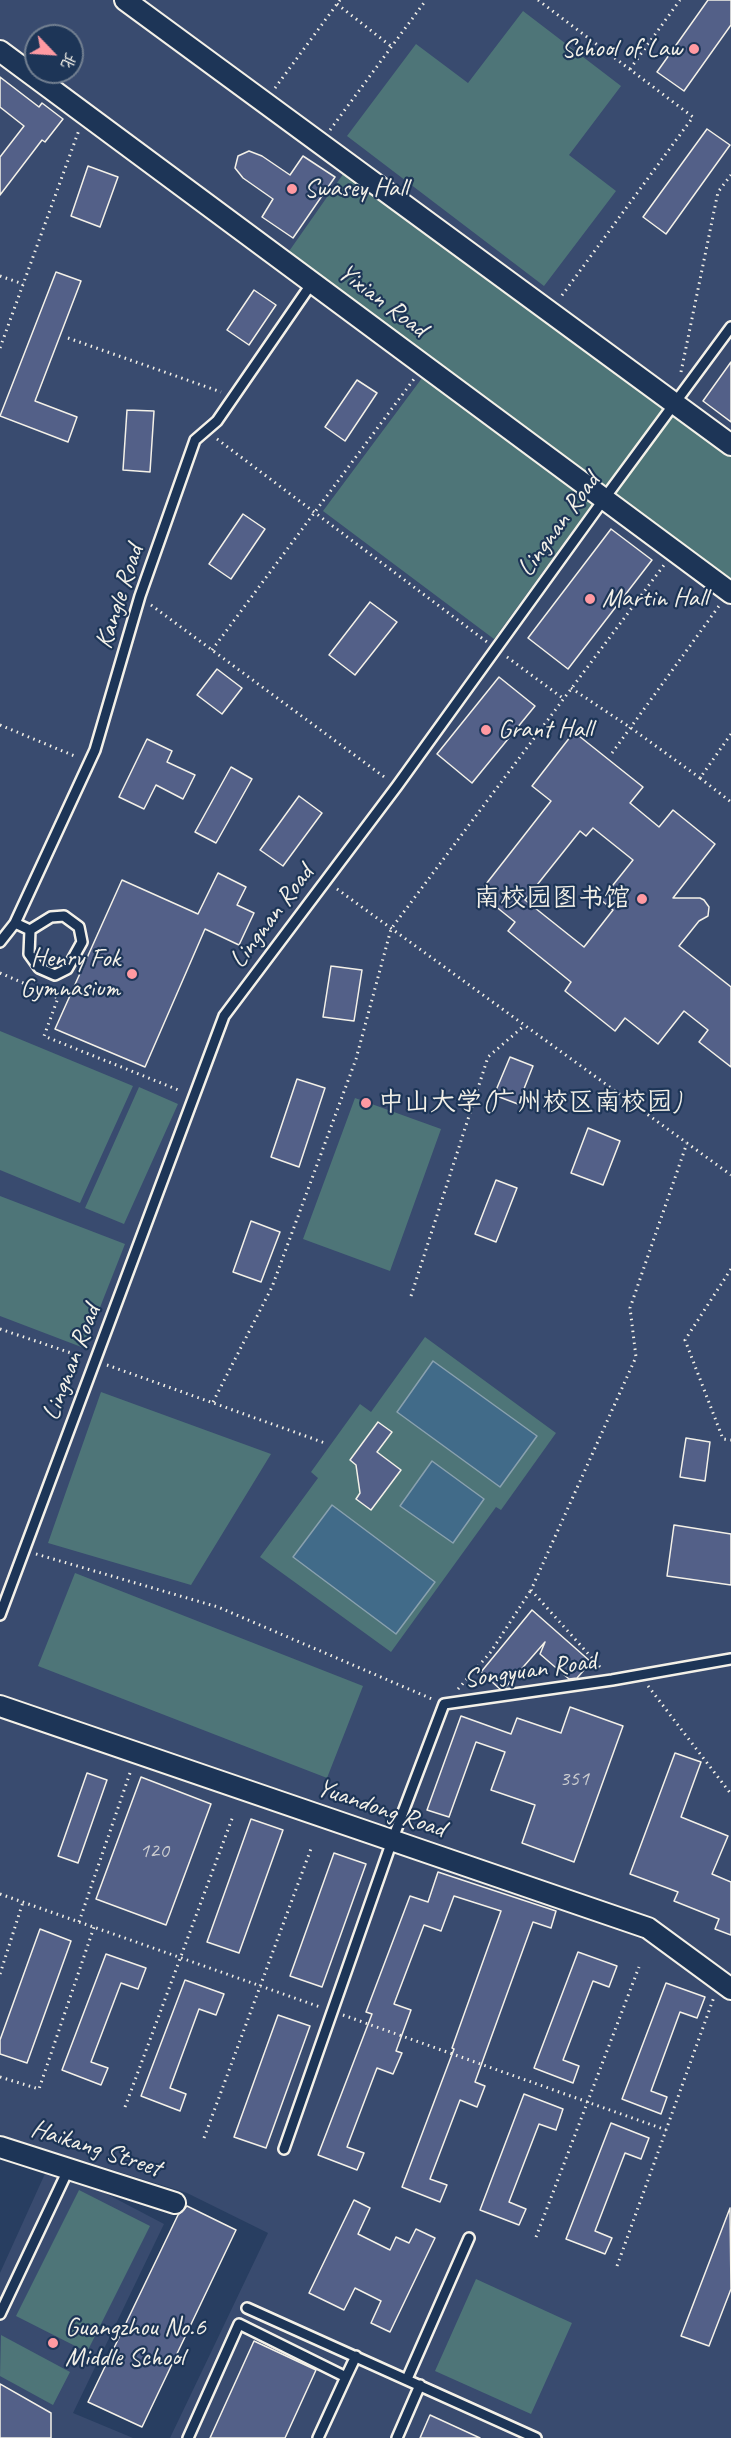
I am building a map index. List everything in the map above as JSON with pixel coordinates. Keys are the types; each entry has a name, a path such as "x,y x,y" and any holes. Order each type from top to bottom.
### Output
{"street":[{"path":"125,0 731,445"},
{"name":"Yixian Road","path":"0,51 730,593"},
{"name":"Yuandong Road","path":"0,1706 648,1928 726,1985"},
{"name":"Haikang Street","path":"0,2147 175,2203"}],"lane":[{"name":"Kangle Road","path":"0,942 15,923 95,750 140,596 195,440 217,421 312,283"},
{"name":"Lingnan Road","path":"0,1615 224,1016 397,786 731,327"},
{"path":"64,916 79,927 82,942 67,969 54,975 39,968 29,954 30,930 51,918 64,916"},
{"path":"15,923 30,930"},
{"name":"Songyuan Road","path":"284,2149 392,1841 444,1704 612,1680 731,1659"},
{"path":"0,2314 69,2168"},
{"path":"407,2379 469,2238"},
{"path":"247,2308 537,2438"},
{"path":"188,2438 239,2324 346,2377"},
{"path":"318,2438 356,2356"},
{"path":"397,2438 420,2385"}],"path":[{"path":"265,102 340,0"},
{"path":"320,143 426,0"},
{"path":"538,0 693,117 550,311"},
{"path":"630,69 680,0"},
{"path":"337,4 392,47"},
{"path":"0,348 85,114"},
{"path":"675,403 718,192 731,175"},
{"path":"0,276 23,284"},
{"path":"68,338 234,397"},
{"path":"212,650 424,366"},
{"path":"206,430 564,699"},
{"path":"213,1402 272,1287 356,1059 391,928 674,551"},
{"path":"612,753 730,593"},
{"path":"140,596 397,786"},
{"path":"571,688 631,728 731,802"},
{"path":"0,725 89,762"},
{"path":"700,778 731,734"},
{"path":"326,881 731,1175"},
{"path":"0,972 58,998 44,1036 194,1097"},
{"path":"411,1296 488,1057 525,1025"},
{"path":"24,1551 218,1607 444,1704 490,1653 531,1590 636,1357 630,1308 687,1143"},
{"path":"731,1269 685,1340 723,1439 731,1440"},
{"path":"0,1329 325,1443"},
{"path":"531,1590 612,1680"},
{"path":"640,1675 731,1794"},
{"path":"79,1922 137,1753"},
{"path":"125,2107 233,1816"},
{"path":"204,2138 312,1846"},
{"path":"0,1974 23,1902"},
{"path":"0,2077 39,2089 94,1927"},
{"path":"536,2237 639,1967"},
{"path":"616,2266 726,1985"}],"shaded area":[{"name":"中山大学(广州校区南校园)","path":"0,0 731,0 731,2438 170,2438 268,2233 187,2193 0,2135"},
{"path":"433,1361 537,1436 500,1487 397,1412"},
{"path":"432,1461 484,1499 453,1543 400,1506"},
{"path":"332,1505 435,1582 396,1634 293,1557"},
{"name":"Guangzhou No.6 Middle School","path":"48,2167 84,2182 164,2224 73,2413 133,2438 0,2438 0,2273"}],"green space":[{"path":"523,11 621,86 569,155 616,191 544,286 347,136 416,44 468,83"},
{"path":"346,170 668,404 603,494 285,257"},
{"path":"425,374 595,500 494,639 323,511"},
{"path":"675,410 731,451 731,588 610,499"},
{"path":"0,1031 133,1086 80,1203 0,1170"},
{"path":"139,1087 178,1104 124,1224 85,1208"},
{"path":"355,1098 441,1129 390,1271 303,1239"},
{"path":"0,1196 125,1244 84,1348 0,1316"},
{"path":"425,1337 556,1433 501,1510 496,1507 391,1652 260,1557 318,1478 311,1472 360,1404 371,1412"},
{"path":"101,1392 271,1454 191,1585 48,1543"},
{"path":"75,1573 363,1686 327,1778 38,1666"},
{"path":"79,2190 150,2226 87,2352 16,2316"},
{"path":"476,2279 572,2323 531,2414 435,2371"},
{"path":"1,2335 70,2372 53,2405 0,2376"}],"building":[{"name":"School of Law","path":"708,0 731,0 731,25 684,91 657,72"},
{"path":"0,77 39,107 42,103 63,119 45,142 42,140 0,195 0,157 24,126 0,107"},
{"path":"707,129 730,145 666,234 643,217"},
{"name":"Swasey Hall","path":"249,151 262,156 290,175 303,156 335,177 293,238 262,217 273,199 243,178 235,168 238,156"},
{"path":"88,166 118,177 100,227 71,216"},
{"path":"56,272 81,281 35,401 77,417 68,442 0,416"},
{"path":"254,290 276,305 249,345 227,330"},
{"path":"731,362 731,422 703,401"},
{"path":"357,380 377,393 345,441 325,427"},
{"path":"127,410 154,411 150,472 123,470"},
{"path":"243,514 265,529 231,579 209,564"},
{"name":"Martin Hall","path":"611,529 652,560 568,669 528,638"},
{"path":"370,602 397,622 355,675 329,655"},
{"path":"217,669 242,688 222,714 197,695"},
{"name":"Grant Hall","path":"499,677 535,706 472,783 437,754"},
{"name":"南校园图书馆","path":"574,732 643,787 630,803 659,827 673,810 715,844 673,898 700,898 709,907 708,916 699,921 679,946 731,987 731,1067 699,1042 708,1030 684,1011 658,1044 625,1018 615,1031 565,991 571,982 508,931 515,922 479,893 551,801 532,786","holes":["593,828 633,860 601,900 613,910 584,947 525,900 580,831 586,836"]},
{"path":"147,739 172,751 167,762 195,775 183,799 156,785 144,809 119,797"},
{"path":"231,767 252,779 216,843 195,832"},
{"path":"299,796 322,813 283,866 260,850"},
{"name":"Henry Fok Gymnasium","path":"218,873 246,887 237,905 254,913 239,945 205,929 145,1067 55,1029 122,880 198,914"},
{"path":"331,966 362,970 354,1021 323,1017"},
{"path":"510,1057 533,1066 518,1104 494,1095"},
{"path":"297,1079 325,1088 299,1167 271,1157"},
{"path":"588,1128 620,1141 603,1185 571,1173"},
{"path":"496,1180 517,1188 496,1242 475,1234"},
{"path":"251,1221 280,1232 261,1282 233,1272"},
{"path":"378,1422 392,1432 377,1452 401,1470 371,1510 356,1499 360,1493 356,1465 350,1460"},
{"path":"686,1438 710,1442 705,1481 680,1477"},
{"path":"674,1525 731,1534 731,1585 667,1576"},
{"path":"532,1610 591,1662 577,1678 569,1679 540,1654 545,1642 504,1689 500,1689 481,1672"},
{"path":"570,1707 623,1726 574,1862 522,1843 535,1805 491,1790 505,1752 476,1742 449,1817 427,1810 461,1716 511,1734 517,1718 561,1733"},
{"path":"675,1753 701,1762 681,1817 728,1836 712,1874 731,1882 731,1935 715,1929 719,1919 674,1901 678,1892 630,1874"},
{"path":"87,1773 107,1780 78,1863 58,1856"},
{"path":"141,1777 211,1804 166,1925 96,1899"},
{"path":"251,1819 283,1830 239,1953 207,1942"},
{"path":"334,1853 366,1864 322,1987 290,1976"},
{"path":"438,1872 556,1911 551,1928 533,1922 475,2082 485,2086 477,2107 460,2100 430,2179 447,2185 440,2202 402,2187 454,2049 452,2048 501,1911 454,1896 441,1931 424,1925 394,2004 411,2010 396,2051 402,2053 393,2074 377,2068 347,2147 364,2153 357,2170 318,2155 372,2014 366,2012 410,1896 428,1902"},
{"path":"40,1929 71,1941 27,2063 0,2054 0,2040"},
{"path":"578,1952 617,1966 609,1987 593,1981 563,2060 579,2066 573,2083 534,2068"},
{"path":"106,1954 146,1968 138,1989 121,1983 91,2062 108,2068 101,2085 62,2070"},
{"path":"185,1980 224,1994 216,2015 199,2009 170,2088 186,2094 180,2111 141,2096"},
{"path":"666,1983 705,1997 697,2018 680,2012 651,2091 667,2097 661,2114 622,2099"},
{"path":"278,2015 310,2026 266,2148 234,2137"},
{"path":"524,2094 563,2109 556,2130 539,2124 509,2202 526,2209 519,2225 480,2210"},
{"path":"611,2123 649,2138 641,2159 625,2153 595,2231 612,2238 605,2254 566,2239"},
{"path":"354,2200 370,2208 358,2234 390,2250 396,2237 409,2243 416,2229 435,2238 390,2332 371,2323 381,2301 355,2288 344,2310 309,2293"},
{"path":"187,2206 236,2230 142,2427 88,2402 178,2215"},
{"path":"730,2208 731,2289 709,2346 681,2336"},
{"path":"254,2341 316,2370 285,2438 210,2438"},
{"path":"0,2384 51,2413 51,2438 0,2438"},
{"path":"430,2415 480,2438 420,2438"}],"place":[{"name":"School of Law","path":"694,49"},
{"name":"Swasey Hall","path":"292,189"},
{"name":"Martin Hall","path":"590,599"},
{"name":"Grant Hall","path":"486,730"},
{"name":"南校园图书馆","path":"642,899"},
{"name":"Henry Fok Gymnasium","path":"132,974"},
{"name":"中山大学(广州校区南校园)","path":"366,1103"},
{"name":"Guangzhou No.6 Middle School","path":"53,2343"}]}
